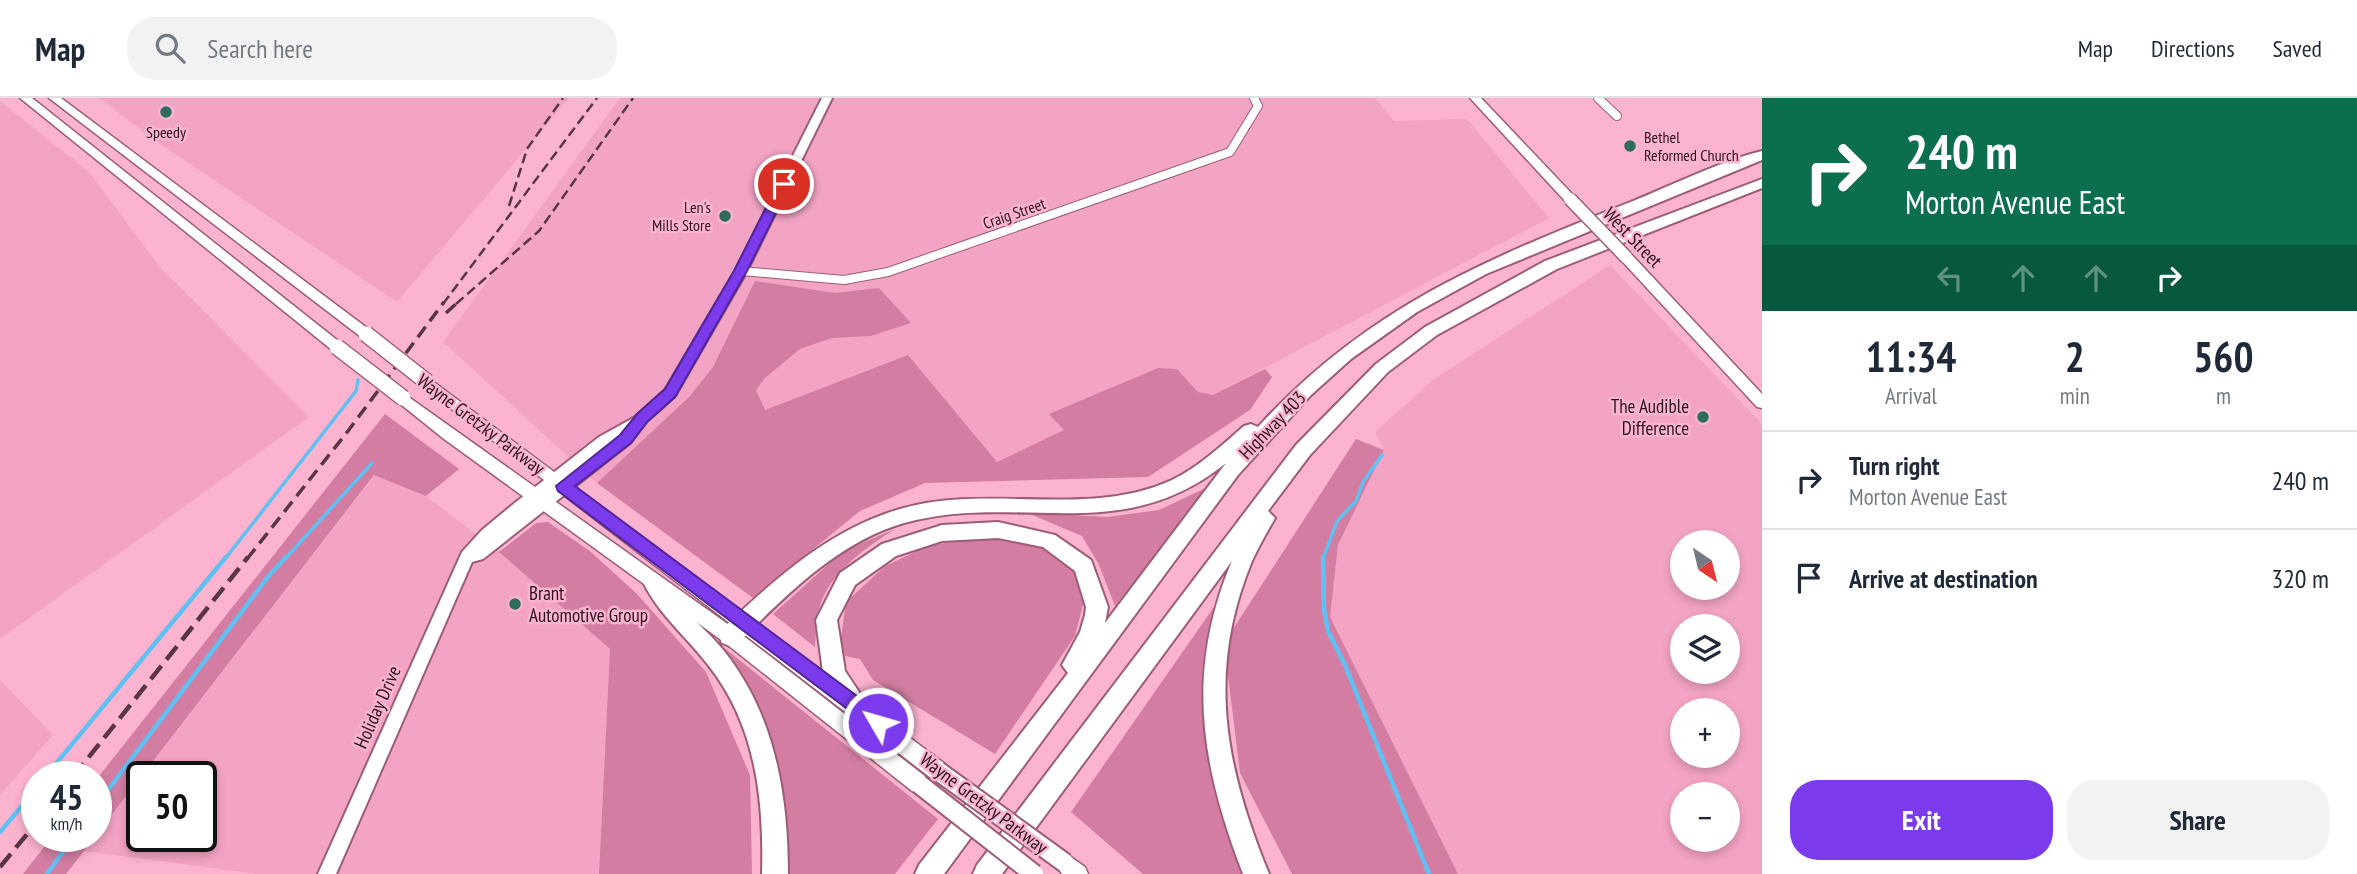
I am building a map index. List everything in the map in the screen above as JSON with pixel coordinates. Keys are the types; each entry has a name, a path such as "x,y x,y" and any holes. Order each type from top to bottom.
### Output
{"highway":[{"name":"Highway 403","path":"928,874 1032,740 1218,482 1285,409 1335,363 1390,321 1462,278 1762,155"},
{"name":"Highway 403","path":"988,872 1303,450 1382,368 1431,331 1551,265 1762,183"},
{"path":"737,630 827,550 873,526 905,515 936,509 972,506 1096,506 1162,493 1181,485 1229,450 1262,420 1285,409"},
{"path":"1256,874 1233,817 1219,761 1212,713 1213,661 1223,609 1253,535 1297,470 1303,450"},
{"path":"858,707 835,676 827,649 829,611 844,582 875,557 903,543 966,530 1011,530 1052,541 1072,555 1083,565 1096,590 1097,609 1092,633 1032,740"},
{"path":"653,582 662,601 718,659 734,682 755,724 774,802 775,874"}],"main road":[{"name":"Wayne Gretzky Parkway","path":"25,98 449,435 653,582 737,630 858,707 1071,869"},
{"name":"Wayne Gretzky Parkway","path":"54,98 559,483 919,784 1034,874"},
{"name":"West Street","path":"1475,98 1762,403"}],"street":[{"name":"Holiday Drive","path":"327,874 467,556 478,555 538,499 625,439 642,418 670,393 741,271 827,98"},
{"name":"Craig Street","path":"741,271 844,280 888,272 1230,152 1258,106 1254,98"},
{"path":"1598,98 1617,116"}],"shaded area":[{"path":"100,98 569,98 397,302 151,138"},
{"path":"620,98 1375,98 1394,121 1467,119 1549,218 1213,395 1198,392 1177,370 1050,414 1065,430 996,462 908,355 765,410 756,390 765,378 800,349 832,338 871,336 910,323 879,288 836,293 755,281 714,367 690,396 597,483 443,342"},
{"path":"0,101 89,172 158,265 309,417 0,639"},
{"path":"1610,265 1762,424 1762,874 1458,874 1330,617 1338,545 1384,451 1375,432 1433,380"},
{"path":"755,281 835,293 879,288 911,323 871,336 832,338 800,349 765,378 756,390 765,410 908,355 997,462 1064,430 1049,414 1158,368 1177,369 1198,392 1213,395 1265,369 1272,377 1250,410 1148,477 925,483 860,511 753,598 597,483 690,396 713,367"},
{"path":"385,414 459,469 426,496 374,475 153,761 126,761 126,796 112,814 111,761"},
{"path":"1356,439 1384,450 1338,545 1330,617 1458,874 1292,874 1240,773 1224,643"},
{"path":"375,475 426,496 499,552 610,649 599,874 257,874 92,852 112,852 112,815 126,797 126,852 217,852 217,761 154,761"},
{"path":"1214,484 1115,606 1099,565 1082,536 1025,512 1107,517 1159,510"},
{"path":"548,522 591,552 637,594 706,672 750,775 752,874 599,874 610,649 499,552 536,523"},
{"path":"895,529 859,554 837,575 822,600 815,647 773,614 843,551"},
{"path":"991,535 1039,542 1070,560 1086,593 1075,636 995,754 873,680 860,659 845,656 840,645 846,602 885,566 928,546"},
{"path":"1216,604 1210,629 1207,750 1248,874 1143,874 1071,812"},
{"path":"718,643 938,819 895,874 784,874 788,827 770,744"},
{"path":"0,680 53,735 30,761 21,761 21,771 0,795"},
{"path":"40,852 83,852 66,874 23,874"}],"waterway":[{"path":"225,559 356,391 358,380"},
{"path":"1323,559 1337,521 1356,501 1363,482 1382,455"},
{"path":"285,559 372,463"},
{"path":"58,761 226,557"},
{"path":"112,785 267,578 286,557"},
{"path":"1323,559 1324,609 1328,631 1345,665 1429,874"},
{"path":"0,832 21,807"},
{"path":"47,874 63,852"}],"railway":[{"path":"509,206 527,149 563,98"},
{"path":"443,304 597,98"},
{"path":"456,304 539,231 633,98"},
{"path":"247,559 348,431 444,302"},
{"path":"446,313 458,302"},
{"path":"86,761 248,557"},
{"path":"0,867 21,841"}],"place":[{"name":"Speedy","path":"166,112"},
{"name":"Bethel Reformed Church","path":"1630,146"},
{"name":"Len's Mills Store","path":"725,216"},
{"name":"The Audible Difference","path":"1703,417"},
{"name":"Brant Automotive Group","path":"515,604"}],"route":[{"path":"784,184 741,271 670,393 642,418 625,439 564,486 878,723"}]}
